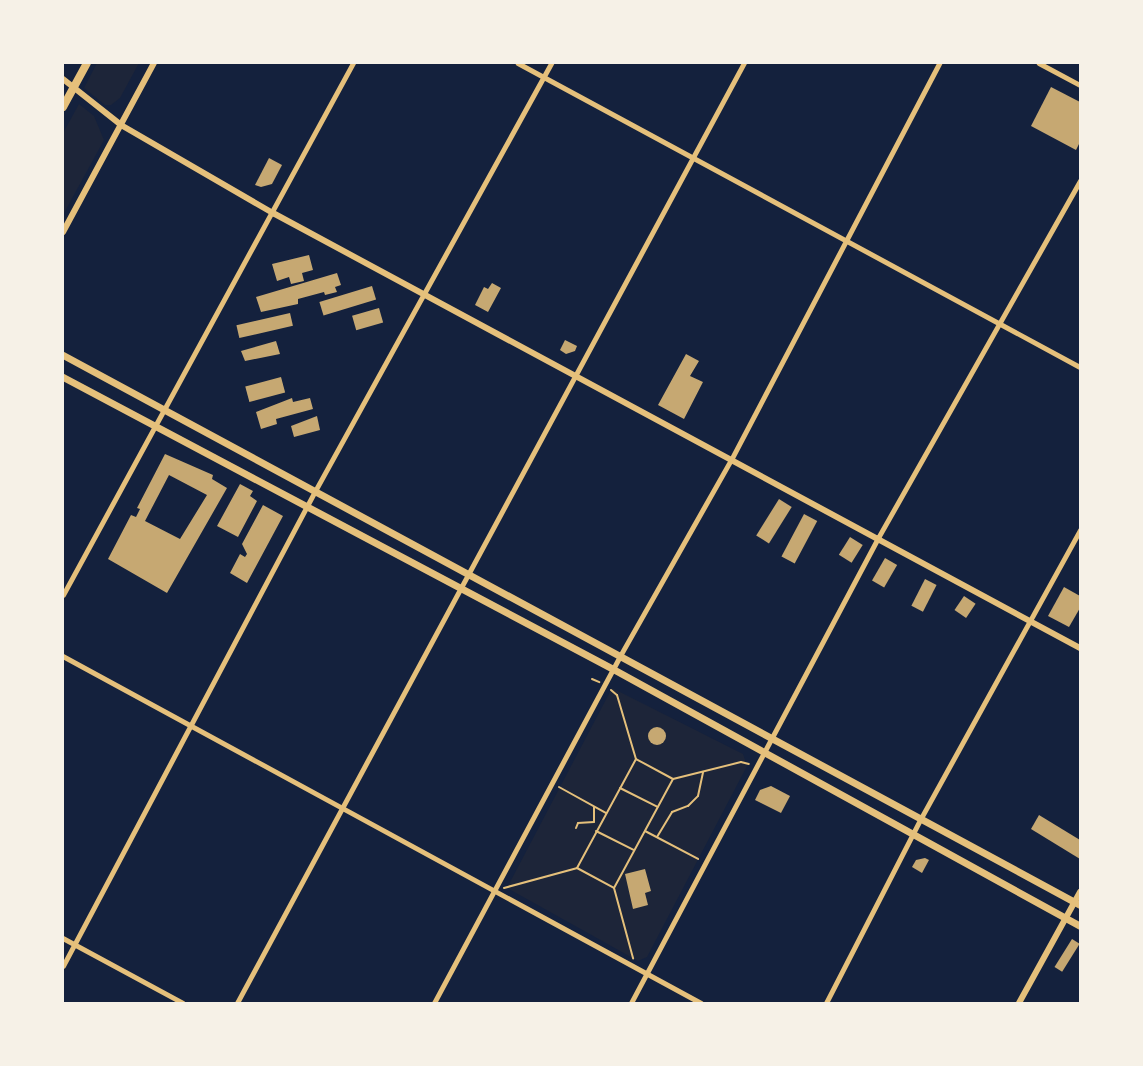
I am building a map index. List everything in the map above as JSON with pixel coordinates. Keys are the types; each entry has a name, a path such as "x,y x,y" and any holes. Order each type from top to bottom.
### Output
{"highway":[{"path":"64,105 85,67"}],"main road":[{"path":"63,355 466,576 620,656 1077,904"},
{"path":"63,377 613,669 1080,926"}],"street":[{"path":"63,232 154,63"},
{"path":"63,595 353,63"},
{"path":"518,63 1080,367"},
{"path":"63,966 314,493 551,63"},
{"path":"237,1003 466,576 578,376 744,63"},
{"path":"434,1003 620,656 730,460 939,63"},
{"path":"1039,63 1080,85"},
{"path":"63,80 121,125 273,213 730,460 1030,618 1080,648"},
{"path":"631,1003 878,538 1080,181"},
{"path":"826,1003 920,820 1080,530"},
{"path":"63,656 701,1003"},
{"path":"1019,1003 1065,918 1077,904 1080,892"},
{"path":"63,938 183,1003"}],"path":[{"path":"577,868 636,759 617,694 592,679"},
{"path":"636,759 673,779 741,762 757,766"},
{"path":"657,837 672,812 694,802 703,773"},
{"path":"635,968 614,888 673,779"},
{"path":"552,784 606,813"},
{"path":"620,788 658,807"},
{"path":"576,828 578,824 594,822 594,807"},
{"path":"596,831 635,850"},
{"path":"645,831 706,863"},
{"path":"495,890 577,868 614,888"}],"shaded area":[{"path":"97,63 139,63 120,98 111,105 105,105 84,88"},
{"path":"79,104 94,116 104,140 63,215 63,133"},
{"path":"612,688 743,754 747,766 647,957 638,961 507,888"}],"building":[{"path":"1051,87 1080,102 1080,142 1076,150 1031,126"},
{"path":"269,158 282,165 272,184 261,187 255,185"},
{"path":"309,255 313,270 302,273 304,281 291,284 289,277 277,281 272,264"},
{"path":"337,273 341,285 335,287 337,292 325,295 324,292 298,299 298,304 261,312 256,297"},
{"path":"492,283 501,288 488,312 475,305 484,287 488,289"},
{"path":"372,286 376,299 323,315 319,302"},
{"path":"379,308 383,322 356,330 352,316"},
{"path":"290,313 293,326 239,338 236,325"},
{"path":"565,340 577,346 575,351 566,354 560,350"},
{"path":"276,341 280,354 245,361 241,351"},
{"path":"686,354 699,361 690,376 703,382 684,419 658,405"},
{"path":"281,377 285,392 249,402 245,387"},
{"path":"292,398 293,402 310,398 313,409 276,419 277,424 261,429 256,412"},
{"path":"317,416 320,430 294,437 291,426"},
{"path":"165,454 213,475 212,479 227,488 167,593 108,559 131,515 136,517 140,509 137,508","holes":["169,475 207,495 180,539 145,521"]},
{"path":"240,484 253,491 250,496 257,501 238,537 217,526"},
{"path":"779,499 792,507 769,543 756,535"},
{"path":"263,505 283,516 247,583 230,573 240,554 245,557 247,554 242,544"},
{"path":"804,514 817,521 795,563 781,556"},
{"path":"850,537 863,545 852,563 839,555"},
{"path":"885,558 897,565 884,588 872,581"},
{"path":"925,579 937,585 923,612 911,606"},
{"path":"1064,587 1080,596 1080,608 1069,627 1048,616"},
{"path":"964,596 976,604 966,618 954,610"},
{"path":"653,727 661,727 666,732 664,743 653,745 648,740 648,732"},
{"path":"771,786 790,796 781,813 755,800 760,790"},
{"path":"1039,815 1080,840 1080,859 1031,829"},
{"path":"925,858 929,860 922,873 912,867 916,860"},
{"path":"645,869 651,891 645,893 648,905 633,909 625,874"},
{"path":"1072,939 1080,944 1062,972 1055,967"}]}
